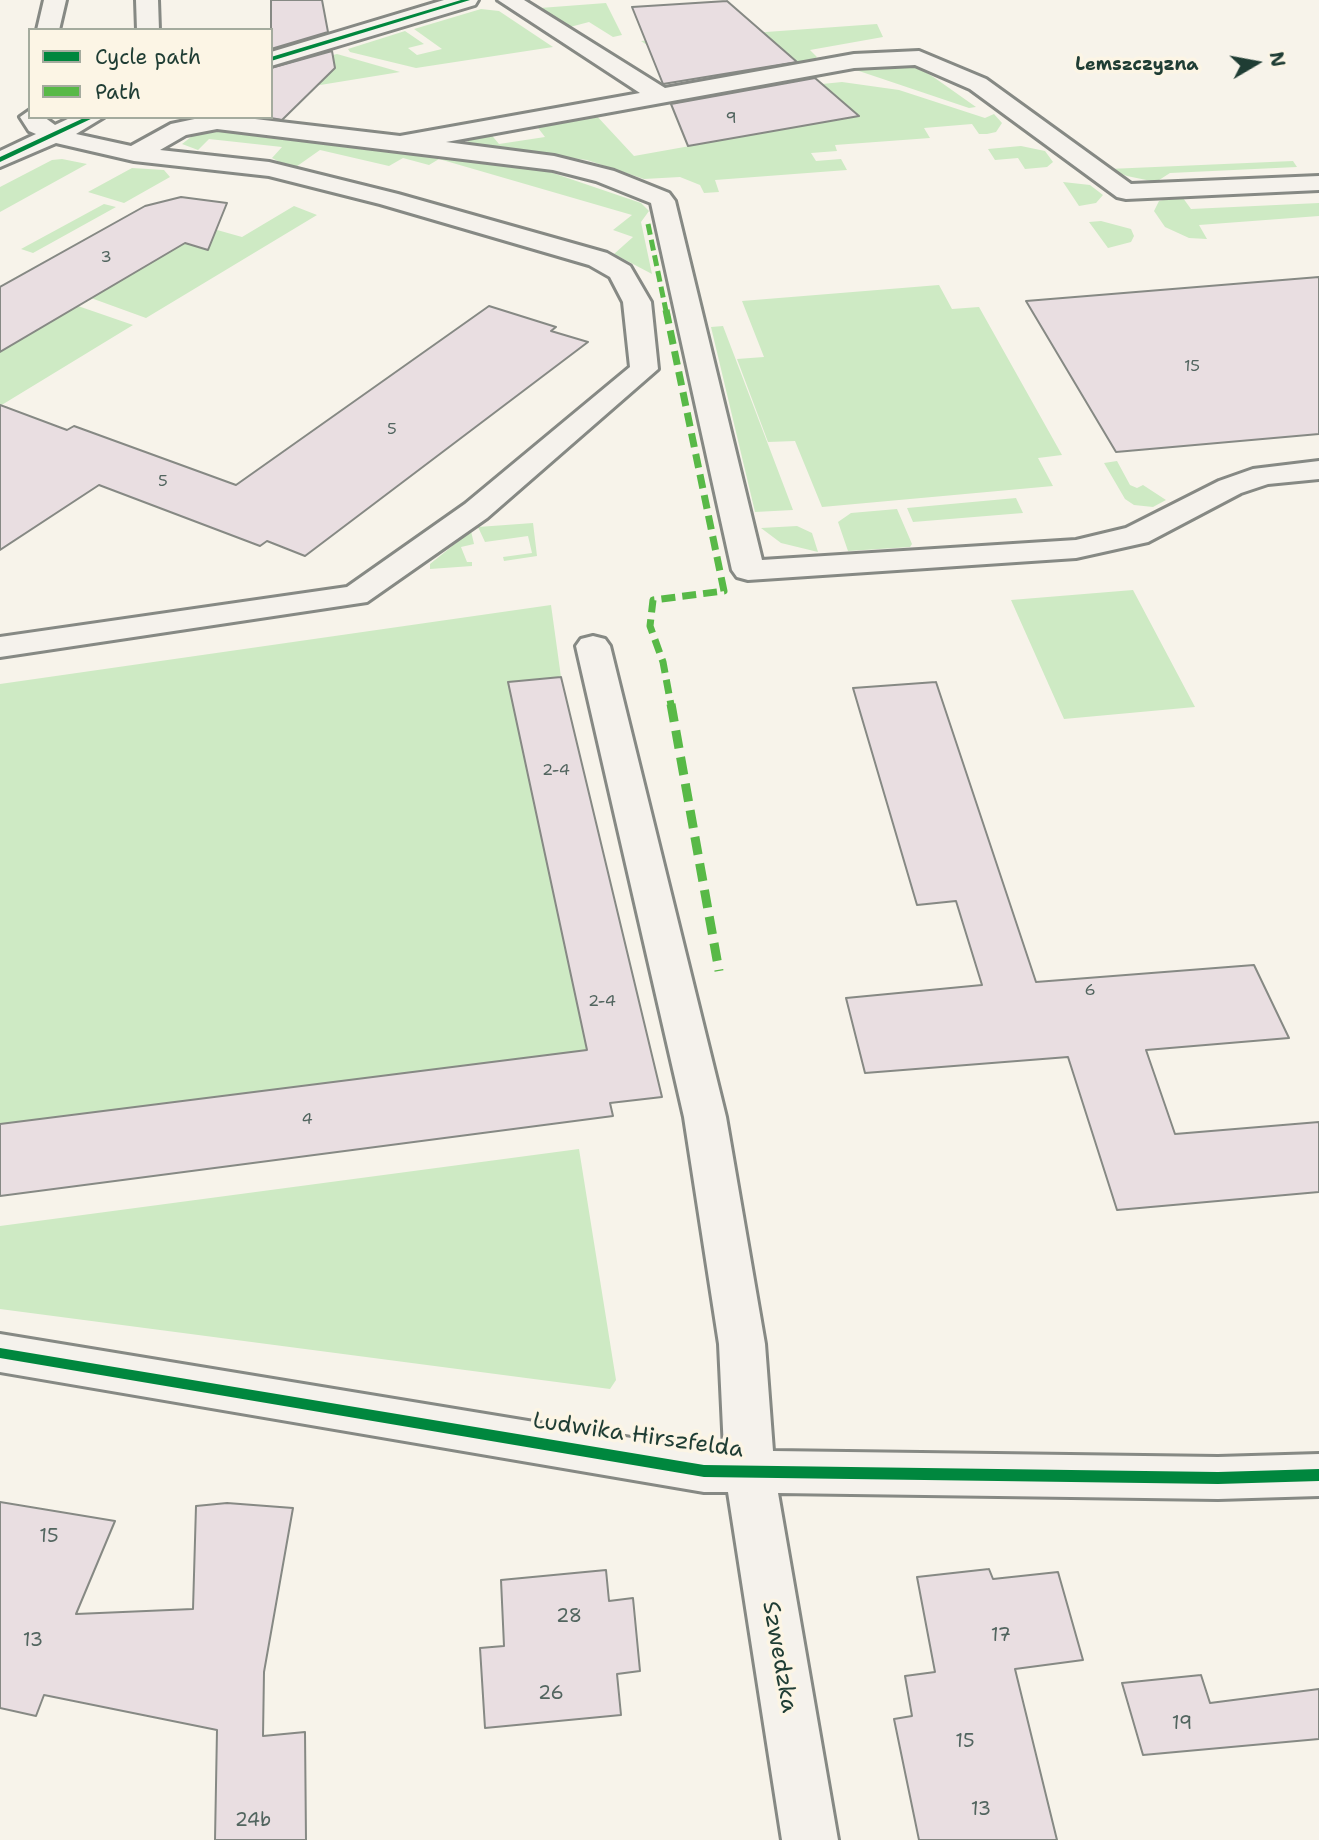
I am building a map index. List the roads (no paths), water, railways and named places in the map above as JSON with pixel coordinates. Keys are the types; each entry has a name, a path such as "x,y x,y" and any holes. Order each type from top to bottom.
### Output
{"street":[{"path":"48,28 55,0"},
{"path":"147,0 148,28"},
{"path":"273,58 467,0"},
{"path":"509,0 661,96"},
{"path":"400,142 854,61 890,57 919,58 978,84 1126,192 1319,183"},
{"path":"0,647 356,595 476,511 644,369 637,302 621,272 598,259 389,199 269,169 134,154 77,143 37,126 33,119"},
{"path":"0,160 87,119"},
{"path":"134,154 180,129 216,122 400,142 554,163 605,176 660,198 666,206 748,570 1076,549 1111,543 1136,535 1230,487 1264,475 1319,470"},
{"name":"Szwedzka","path":"593,646 705,1117 742,1344 750,1474 810,1840"},
{"name":"Ludwika Hirszfelda","path":"0,1353 704,1471 750,1474 1218,1478 1319,1475"}],"district":[{"name":"Lemszczyzna","path":"1137,65"}]}
